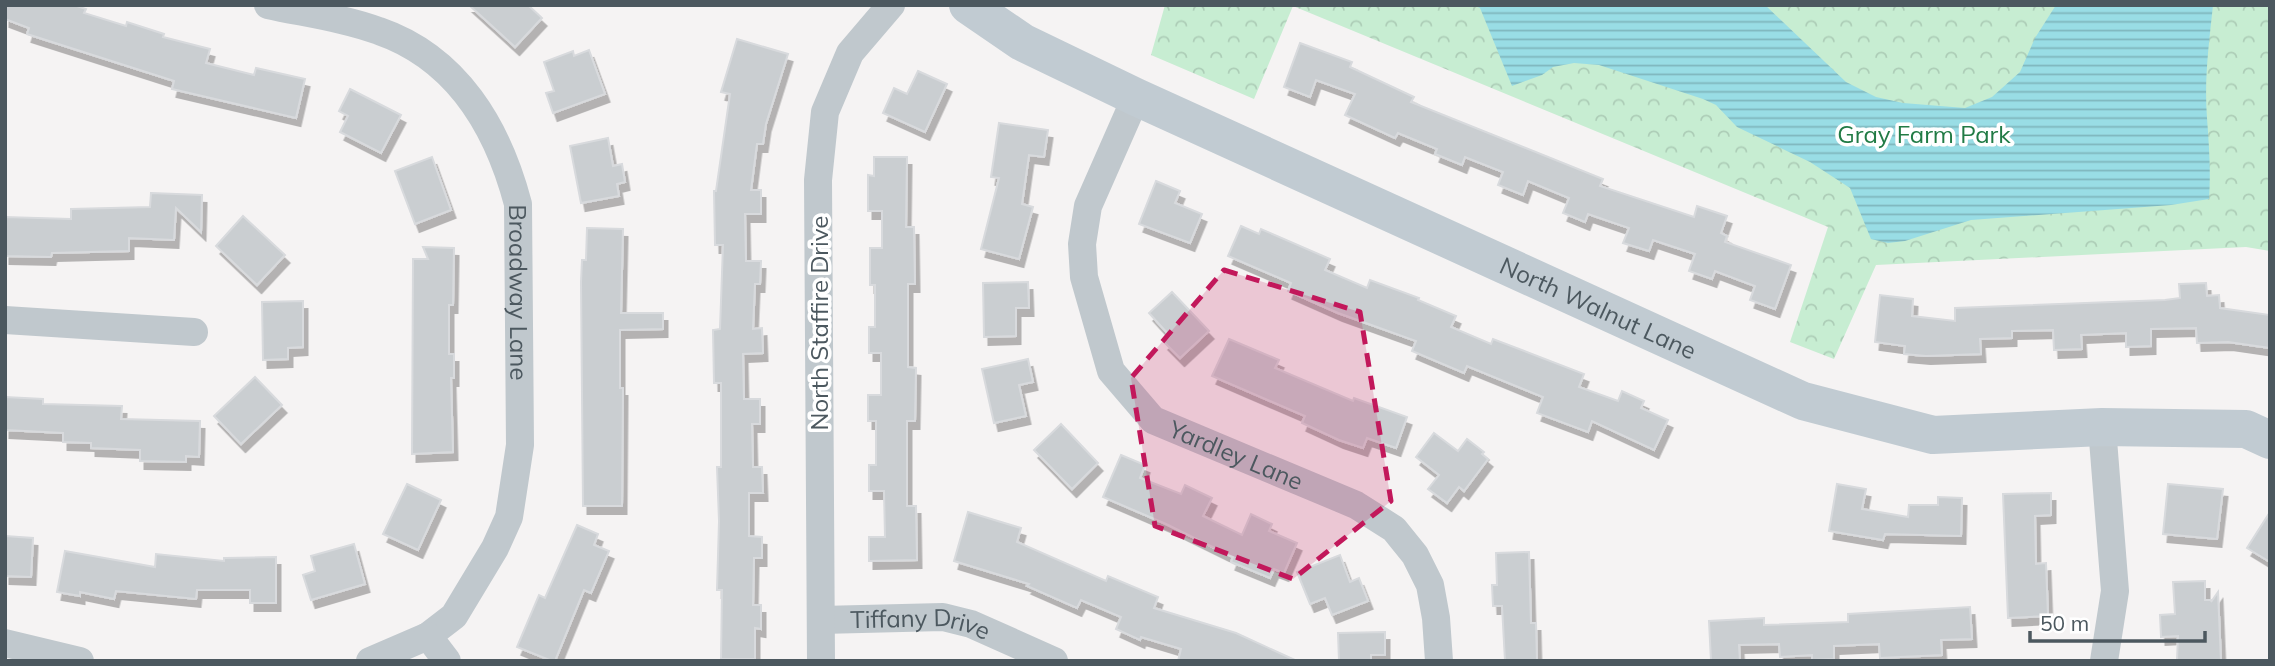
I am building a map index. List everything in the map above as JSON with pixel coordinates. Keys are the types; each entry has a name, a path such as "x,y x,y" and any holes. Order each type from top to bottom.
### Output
{"street":[{"name":"Broadway Lane","path":"268,5 378,30 410,44 439,64 469,94 492,131 510,172 518,204 520,444 509,517 495,548 454,616 429,636 370,661"},
{"name":"North Staffire Drive","path":"821,661 818,180 825,112 850,53 891,5"},
{"name":"North Walnut Lane","path":"968,5 1022,42 1136,97 1803,401 1933,435 2102,427 2246,429 2270,440"},
{"name":"Yardley Lane","path":"1136,97 1088,206 1082,244 1084,277 1111,371 1153,420 1356,505 1394,529 1415,555 1430,585 1439,661"},
{"path":"5,320 194,332"},
{"path":"2102,427 2115,591 2104,661"},
{"name":"Tiffany Drive","path":"821,620 943,617 971,624 1054,661"},
{"path":"429,636 447,661"},
{"path":"5,643 80,661"}],"highlighted area":[{"path":"1224,270 1360,312 1391,501 1293,579 1155,526 1131,378"}],"green space":[{"name":"Gray Farm Park","path":"1165,5 2270,5 2270,251 2246,247 1876,265 1834,359 1790,342 1828,227 1293,6 1254,99 1151,55"}],"water":[{"path":"1473,5 1765,5 1846,82 1876,97 1903,103 1965,108 1992,97 2020,72 2035,38 2056,5 2213,5 2206,90 2209,199 2171,205 1971,220 1905,241 1888,243 1871,239 1850,188 1810,162 1737,127 1716,105 1703,99 1599,65 1574,63 1553,67 1542,75 1512,86 1480,8"}],"building":[{"path":"5,5 74,5 86,9 84,13 126,26 127,22 164,34 163,37 210,49 206,63 254,75 256,68 305,79 296,118 172,89 174,81 27,34 29,28 5,19"},
{"path":"469,5 528,5 542,18 515,47"},
{"path":"737,39 788,54 766,124 763,144 757,144 751,190 761,190 761,214 745,214 746,261 761,261 760,284 755,284 753,329 762,328 763,353 743,354 744,399 760,399 760,424 752,424 753,467 762,467 763,493 749,493 749,536 762,537 762,558 754,558 753,605 761,605 761,629 755,628 755,659 721,659 722,590 717,590 717,467 721,467 721,383 714,383 713,330 720,329 723,245 715,245 714,191 730,94 721,92"},
{"path":"1300,43 1352,62 1350,67 1414,97 1411,102 1603,179 1600,186 1694,217 1697,206 1727,216 1721,233 1727,236 1725,242 1791,265 1775,309 1750,300 1755,286 1715,271 1712,279 1689,271 1695,254 1653,240 1649,251 1623,243 1629,228 1588,214 1585,222 1563,213 1569,198 1528,181 1523,195 1498,185 1503,172 1465,157 1462,165 1435,154 1437,149 1398,133 1395,138 1345,115 1355,94 1316,80 1310,97 1284,87"},
{"path":"589,50 605,94 553,113 546,93 554,91 544,62 573,51 574,56"},
{"path":"918,71 947,84 925,132 883,113 894,88 907,94"},
{"path":"350,89 401,115 381,153 340,132 348,116 339,111"},
{"path":"999,123 1048,130 1044,157 1029,155 1022,204 1033,207 1019,259 981,249 999,178 991,177"},
{"path":"608,138 613,166 622,164 625,182 617,184 619,196 581,203 570,146"},
{"path":"432,157 451,210 415,224 395,171"},
{"path":"874,157 907,157 906,227 914,227 915,284 908,284 908,367 916,368 915,421 907,421 907,506 916,506 917,560 869,561 869,537 885,537 884,491 869,491 869,465 876,465 876,421 868,421 868,395 881,395 881,353 869,353 869,327 875,327 875,285 870,285 870,248 882,248 882,211 868,211 868,175 874,176"},
{"path":"1156,181 1180,191 1175,203 1202,214 1190,243 1139,224"},
{"path":"151,193 202,195 201,232 176,208 174,240 129,238 129,251 52,253 51,257 5,256 5,217 71,219 71,209 150,207"},
{"path":"243,216 285,255 257,285 216,246"},
{"path":"1241,226 1259,234 1261,229 1330,259 1325,270 1367,288 1370,280 1419,298 1418,300 1456,316 1451,327 1491,344 1493,339 1584,374 1579,387 1618,401 1622,391 1644,401 1641,408 1668,420 1654,450 1592,421 1588,432 1537,413 1543,397 1467,366 1464,373 1412,351 1416,341 1338,313 1288,291 1291,283 1228,256"},
{"path":"587,228 623,229 621,313 663,313 663,329 620,330 620,388 623,388 622,506 583,506 581,282 582,260 586,260"},
{"path":"423,247 454,248 453,305 449,305 449,354 454,354 454,378 451,378 453,452 412,454 413,259 428,259"},
{"path":"1028,282 1029,308 1016,308 1016,336 984,337 983,283"},
{"path":"2206,283 2207,296 2219,295 2220,308 2270,315 2270,348 2228,342 2197,343 2196,328 2151,329 2151,346 2126,347 2126,333 2081,335 2082,349 2054,350 2053,330 2012,331 2012,338 1980,339 1981,354 1904,354 1905,346 1875,342 1880,295 1913,299 1912,316 1955,321 1955,308 2165,300 2180,298 2179,284"},
{"path":"1172,292 1209,331 1180,358 1164,342 1170,336 1149,313"},
{"path":"303,301 303,347 288,348 288,359 263,360 262,302"},
{"path":"1229,339 1279,360 1275,368 1353,401 1354,398 1407,417 1396,448 1367,438 1363,448 1339,440 1302,423 1305,416 1212,376"},
{"path":"1028,359 1033,382 1019,385 1026,416 994,423 982,369"},
{"path":"255,377 282,405 241,444 214,416"},
{"path":"5,397 43,399 43,404 122,406 121,419 200,421 199,457 186,456 186,462 140,461 140,450 91,448 91,443 63,442 63,433 5,430"},
{"path":"1061,424 1098,463 1072,489 1034,450"},
{"path":"1434,433 1458,451 1467,439 1484,452 1482,454 1488,459 1464,491 1459,487 1447,503 1428,489 1439,475 1416,457"},
{"path":"1121,455 1145,465 1140,478 1181,494 1185,485 1212,498 1203,516 1242,535 1251,514 1272,524 1269,531 1297,543 1284,573 1274,569 1270,578 1231,562 1233,557 1103,497"},
{"path":"407,484 441,500 418,550 383,534"},
{"path":"1837,484 1866,489 1862,509 1908,517 1909,505 1938,505 1938,497 1962,498 1961,536 1885,534 1883,540 1829,531"},
{"path":"2168,484 2223,489 2217,539 2163,534"},
{"path":"2051,493 2051,515 2035,516 2036,564 2046,563 2048,616 2008,618 2003,494"},
{"path":"968,512 1021,528 1017,542 1106,581 1108,576 1158,597 1154,608 1236,633 1297,661 1178,661 1181,649 1141,637 1140,640 1116,629 1121,617 1081,600 1077,608 1027,586 1029,584 954,561"},
{"path":"2270,512 2270,562 2247,548"},
{"path":"577,525 598,534 594,545 609,551 591,593 584,590 555,661 552,661 517,647 539,595 545,598"},
{"path":"5,536 33,538 31,577 5,576"},
{"path":"354,544 365,584 311,600 303,575 315,571 311,556"},
{"path":"65,551 155,567 156,554 224,561 224,558 276,557 276,603 250,603 250,590 197,590 196,599 116,591 114,599 80,592 80,596 57,592"},
{"path":"1529,552 1531,623 1536,623 1537,661 1505,661 1502,606 1493,606 1492,585 1497,585 1496,553"},
{"path":"1340,555 1350,582 1359,578 1368,601 1332,615 1325,598 1310,604 1297,572"},
{"path":"2205,581 2205,600 2212,600 2211,602 2218,592 2221,661 2177,661 2178,636 2161,637 2160,615 2175,614 2173,582"},
{"path":"1970,607 1972,639 1941,640 1942,655 1880,658 1879,644 1834,646 1834,659 1812,660 1812,655 1780,657 1779,644 1739,645 1740,661 1711,661 1709,621 1764,618 1764,625 1848,622 1848,614"},
{"path":"1385,632 1385,655 1371,655 1371,661 1339,661 1338,633"}]}
